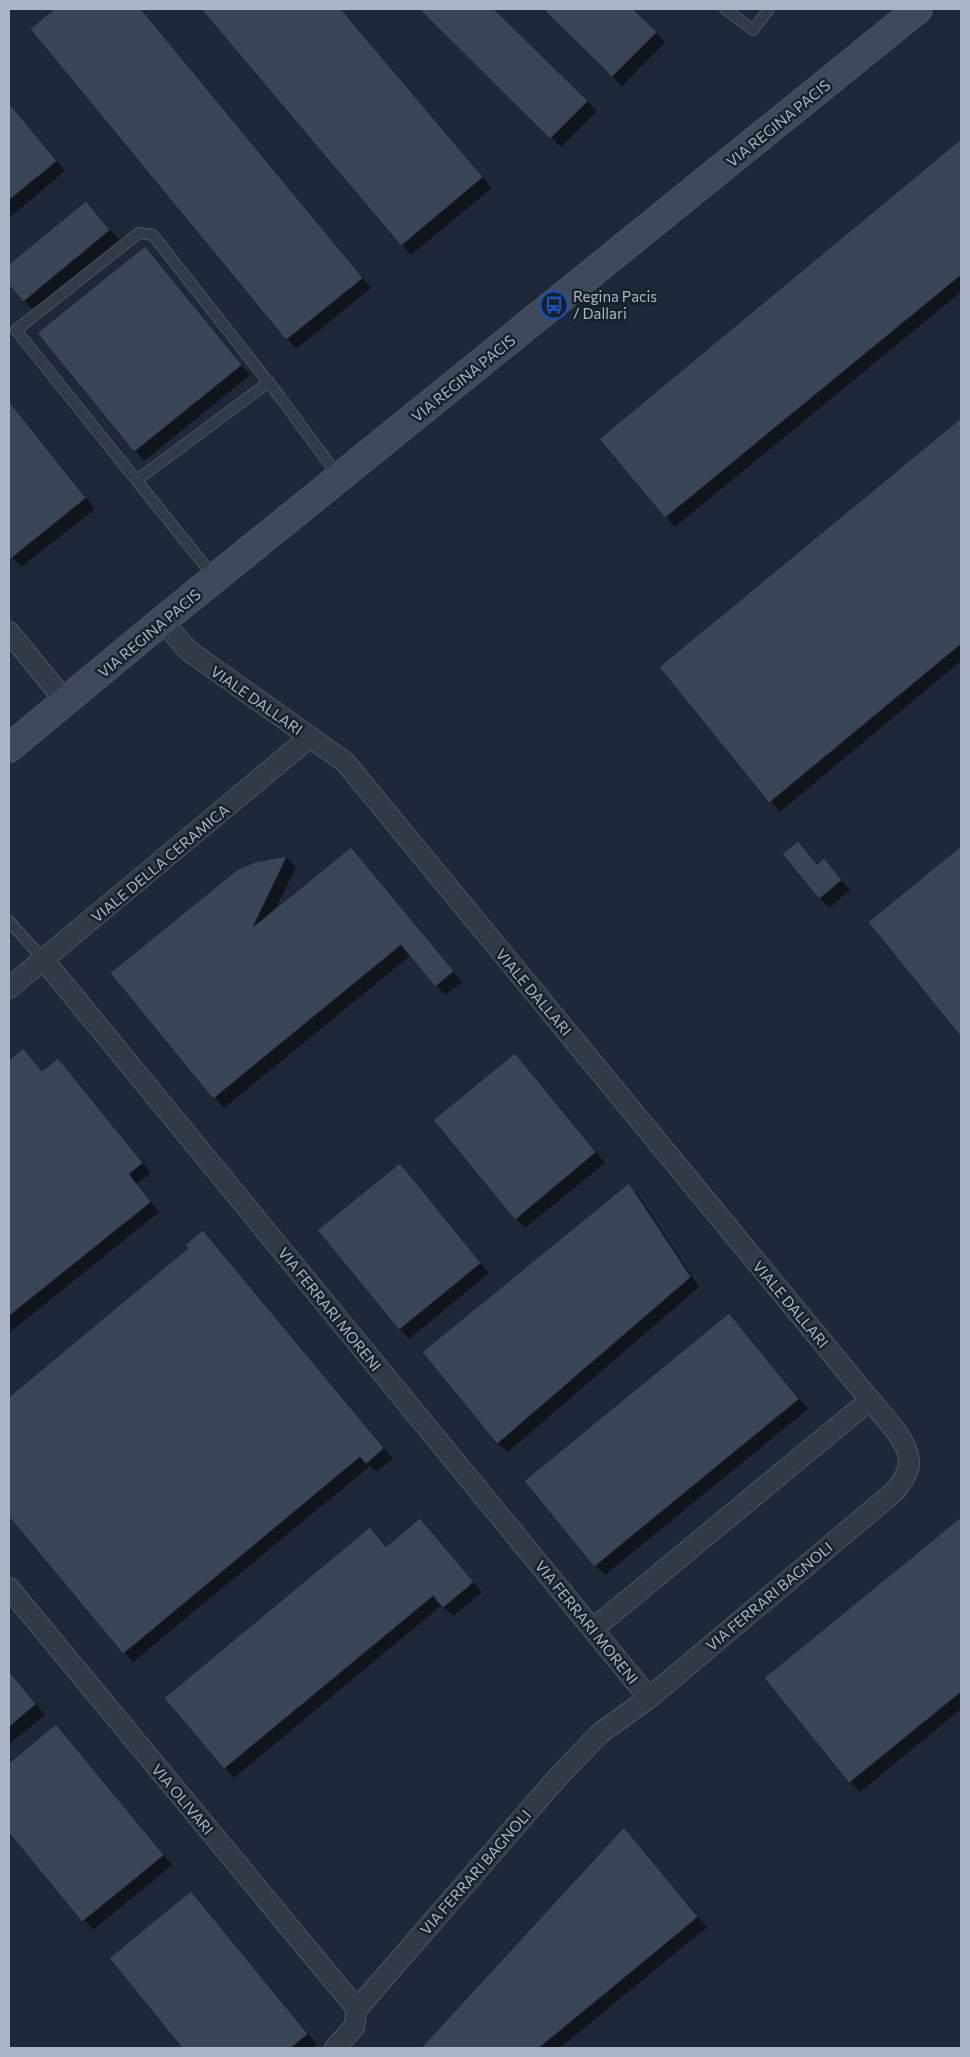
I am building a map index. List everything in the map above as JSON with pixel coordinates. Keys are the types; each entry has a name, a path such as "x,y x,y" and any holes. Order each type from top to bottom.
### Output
{"street":[{"name":"VIA REGINA PACIS","path":"9,748 162,621 918,9"},
{"name":"VIALE DALLARI","path":"162,621 189,651 344,762 870,1400"},
{"path":"9,632 66,702"},
{"name":"VIALE DELLA CERAMICA","path":"9,988 310,737"},
{"name":"VIA FERRARI MORENI","path":"43,959 649,1698"},
{"path":"592,1629 870,1400"},
{"name":"VIA FERRARI BAGNOLI","path":"335,2048 354,2027 357,2009 558,1776 599,1734 649,1698 887,1497 904,1478 909,1464 907,1447 870,1400"},
{"name":"VIA OLIVARI","path":"9,1588 357,2009"}],"lane":[{"path":"725,9 753,30 769,9"},
{"path":"215,579 16,330 139,233 153,236 269,382 340,478"},
{"path":"137,480 269,382"},
{"name":"VIA FERRARI MORENI","path":"9,921 43,959"}],"building":[{"path":"54,9 141,9 363,278 286,340 30,29"},
{"path":"201,9 341,9 483,177 401,246"},
{"path":"419,9 494,9 588,101 550,139"},
{"path":"543,9 633,9 657,32 612,77"},
{"path":"9,103 57,161 9,200"},
{"path":"961,139 961,275 665,518 599,439"},
{"path":"86,201 110,230 23,302 9,285 9,264"},
{"path":"145,246 242,365 134,452 37,333"},
{"path":"9,401 86,498 9,560"},
{"path":"961,418 961,644 769,803 659,667"},
{"path":"798,841 817,864 824,858 842,880 819,899 782,854"},
{"path":"961,846 961,1037 868,922"},
{"path":"351,847 454,971 435,987 401,945 213,1099 110,973 238,869 255,862 287,856 253,927"},
{"path":"23,1048 42,1071 58,1058 143,1163 129,1174 151,1202 9,1316 9,1060"},
{"path":"515,1053 596,1152 515,1220 433,1120"},
{"path":"400,1163 481,1263 399,1330 317,1230"},
{"path":"629,1183 691,1277 497,1444 422,1352"},
{"path":"203,1230 384,1448 366,1464 360,1457 123,1654 9,1517 9,1397 188,1248 185,1245"},
{"path":"729,1313 799,1399 594,1567 524,1481"},
{"path":"961,1517 961,1692 849,1783 764,1678"},
{"path":"420,1518 474,1582 443,1608 433,1596 224,1769 164,1698 370,1527 386,1547"},
{"path":"9,1671 36,1704 9,1727"},
{"path":"56,1724 164,1855 82,1922 9,1833 9,1763"},
{"path":"624,1827 698,1917 539,2048 421,2048"},
{"path":"191,1891 308,2034 291,2048 182,2048 109,1958"}],"place":[{"name":"Regina Pacis / Dallari","path":"554,305"}]}
